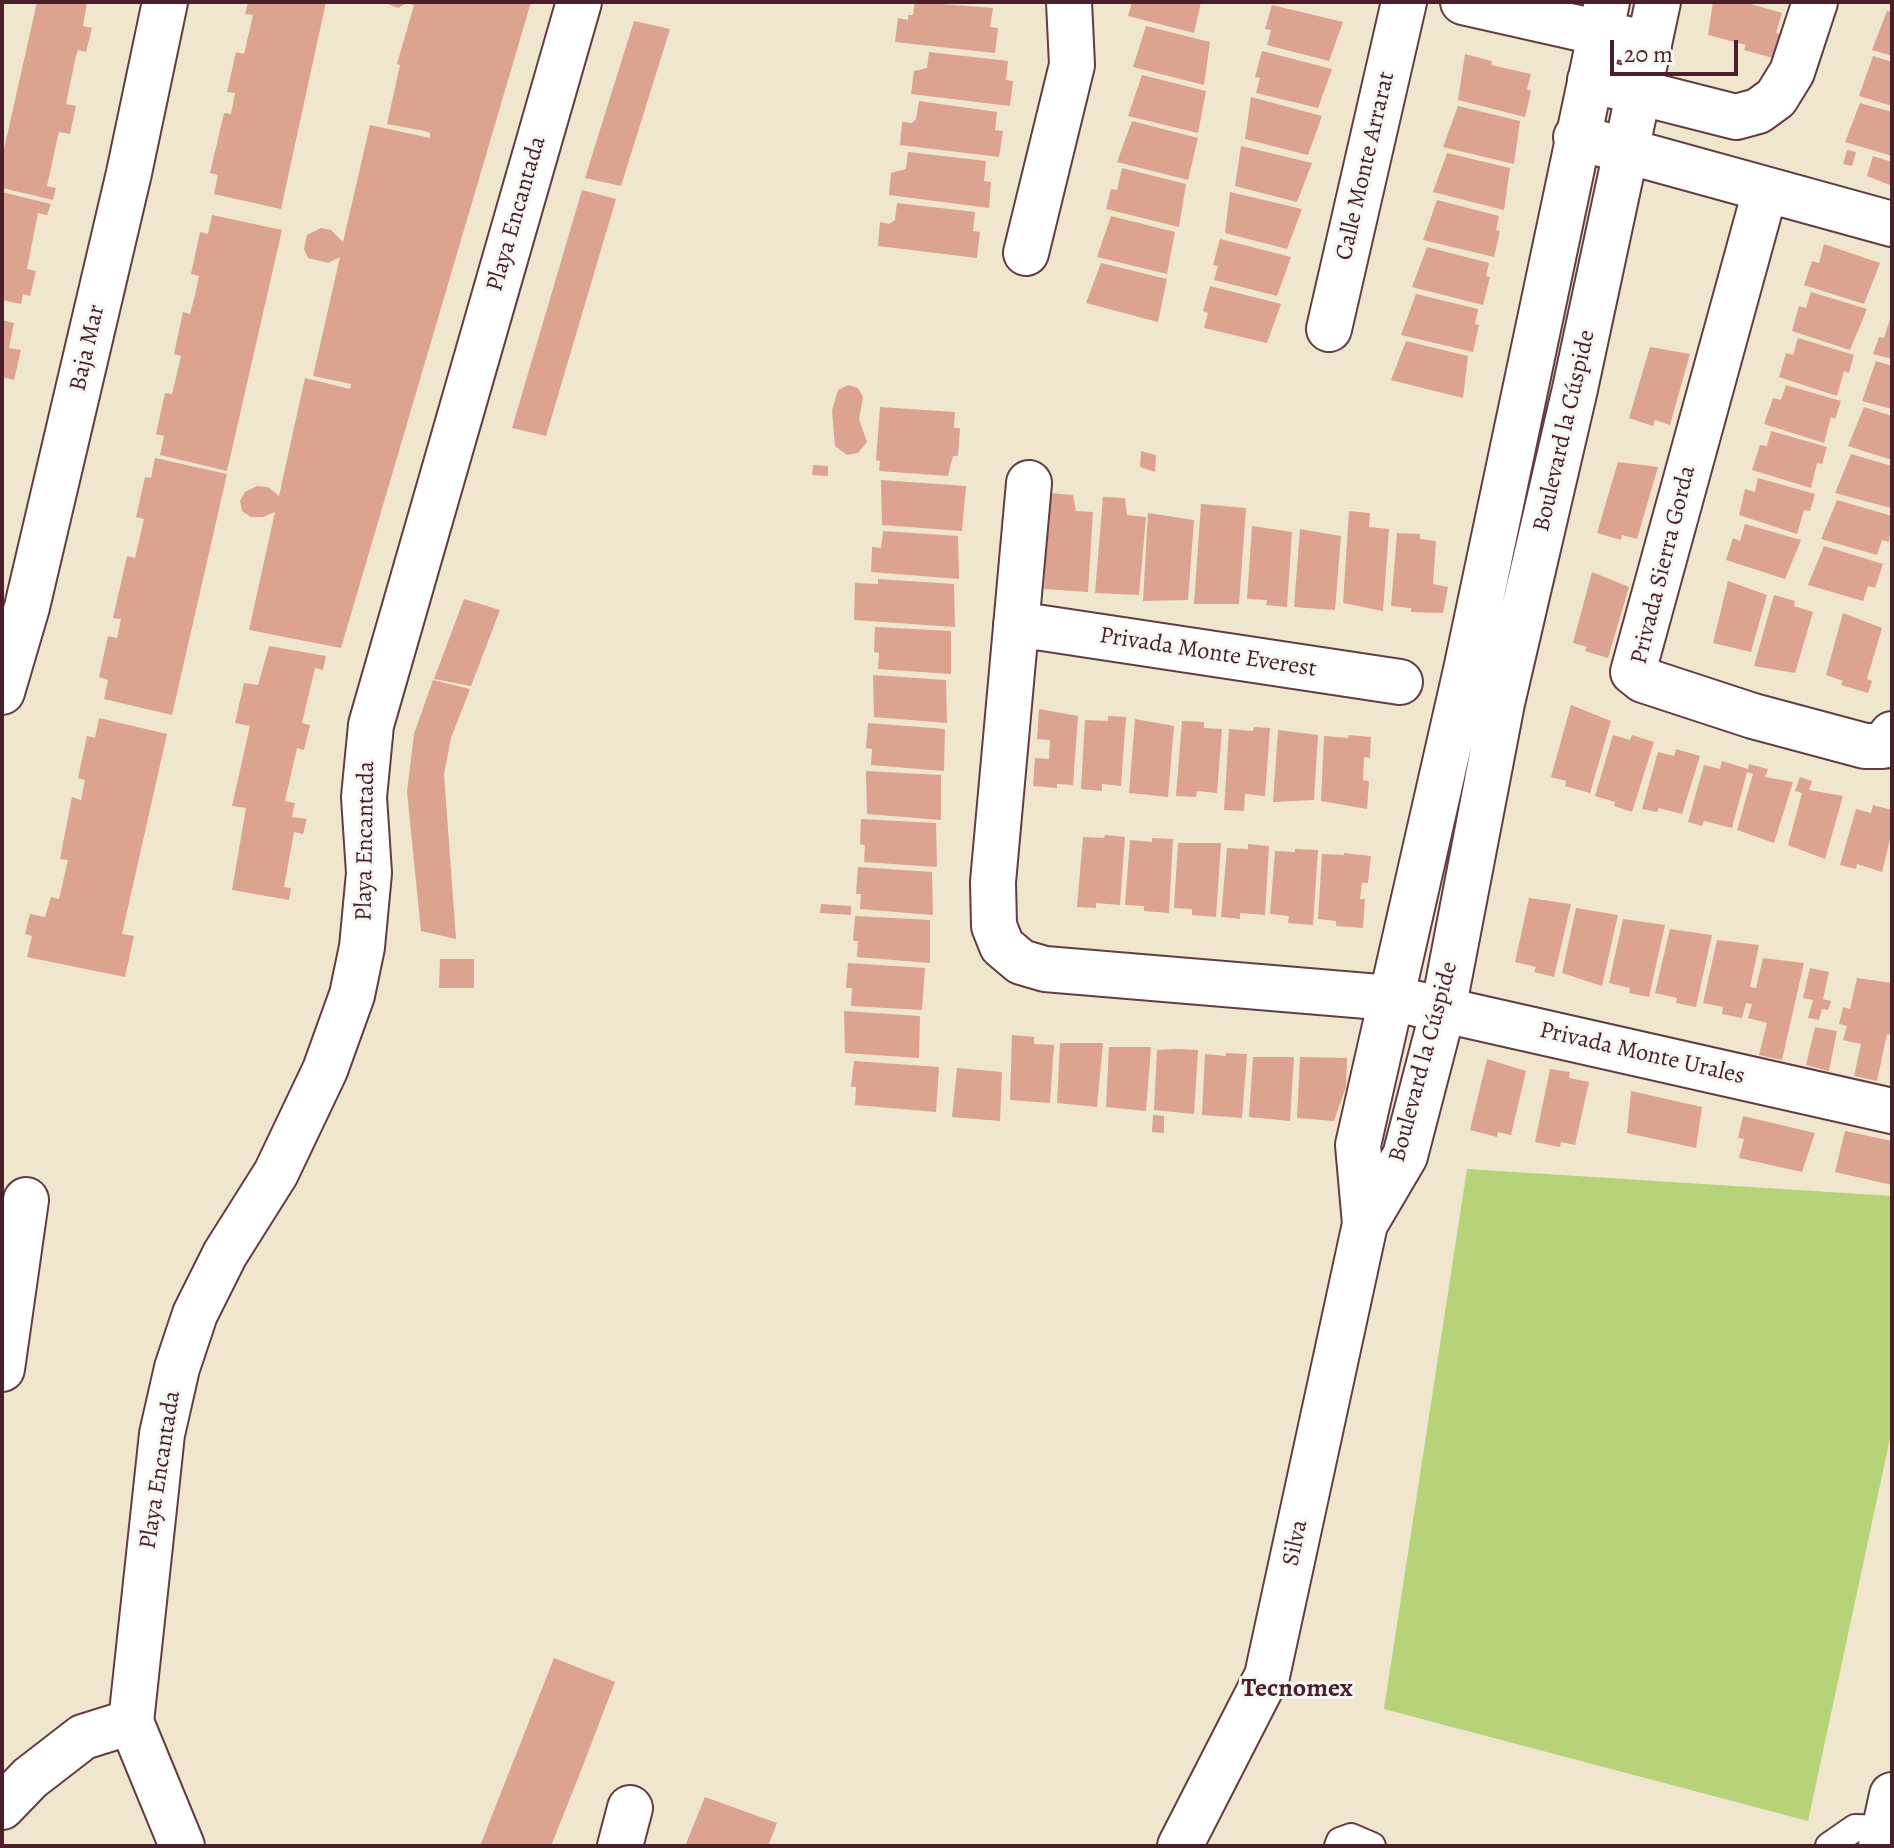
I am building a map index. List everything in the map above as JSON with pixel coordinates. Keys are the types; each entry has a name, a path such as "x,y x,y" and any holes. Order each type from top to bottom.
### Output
{"street":[{"name":"Baja Mar","path":"2,692 31,591 129,173 165,2"},
{"name":"Playa Encantada","path":"182,1846 131,1722 162,1434 177,1368 195,1314 225,1254 276,1173 319,1083 352,995 362,947 369,873 364,797 371,725 579,2"},
{"path":"1026,253 1072,65 1069,2"},
{"name":"Calle Monte Arrarat","path":"1329,329 1404,2"},
{"path":"1463,2 1603,19 1649,44"},
{"name":"Boulevard la Cúspide","path":"1365,1224 1405,1156 1443,1010 1502,703 1658,2"},
{"path":"1590,80 1736,117 1758,111 1776,98 1792,72 1815,2"},
{"name":"Boulevard la Cúspide","path":"1365,1224 1358,1145 1466,670 1603,19"},
{"path":"1576,137 1892,224"},
{"name":"Privada Sierra Gorda","path":"1765,191 1633,672 1643,680 1753,716 1865,746 1883,746 1892,734"},
{"path":"1016,624 1029,483"},
{"name":"Privada Monte Urales","path":"1016,624 993,882 994,926 1002,946 1021,962 1045,969 1391,998 1892,1111"},
{"name":"Privada Monte Everest","path":"1016,624 1400,682"},
{"path":"2,1369 26,1200"},
{"name":"Silva","path":"1180,1846 1267,1676 1365,1224"},
{"path":"2,1807 30,1778 83,1737 131,1722"}],"lane":[{"path":"1829,1846 1855,1828 1886,1823"},
{"path":"1338,1846 1340,1841 1351,1837 1372,1846"}],"green space":[{"path":"1467,1169 1892,1196 1892,1429 1808,1821 1384,1709"}],"building":[{"path":"37,2 87,2 83,26 92,28 86,52 78,50 75,60 66,104 76,106 70,134 59,132 57,140 47,186 56,188 53,200 2,188 2,158"},
{"path":"248,2 326,2 281,209 214,194 218,175 210,173 224,113 231,114 235,93 227,92 236,52 244,54 253,15 245,14"},
{"path":"383,2 531,2 341,648 249,630 275,512 263,517 251,517 242,511 240,501 245,492 257,486 268,487 279,496 305,378 350,389 351,384 313,376 340,257 328,263 308,258 304,249 307,235 321,228 331,230 343,242 370,125 430,138 430,133 425,131 387,124 400,65 397,64 414,5 407,3 398,8"},
{"path":"915,2 993,8 990,27 998,28 995,53 895,42 898,18 908,20 908,15 913,15"},
{"path":"1132,2 1201,2 1194,33 1128,16"},
{"path":"1713,2 1744,2 1782,13 1776,33 1781,34 1773,58 1744,50 1746,45 1708,35"},
{"path":"1272,5 1343,22 1329,61 1267,45 1271,30 1265,29"},
{"path":"1887,11 1892,12 1892,56 1872,50"},
{"path":"634,21 670,29 621,186 585,178"},
{"path":"1146,26 1210,42 1204,85 1133,67"},
{"path":"1262,51 1332,69 1318,108 1256,93 1260,78 1255,77"},
{"path":"929,52 1008,61 1006,80 1013,81 1010,106 911,94 914,71 927,68"},
{"path":"1465,54 1492,61 1491,65 1531,74 1525,117 1458,100"},
{"path":"1873,56 1892,62 1892,106 1859,96"},
{"path":"1142,75 1206,91 1198,133 1128,116"},
{"path":"1251,97 1322,116 1308,155 1245,139"},
{"path":"919,101 997,112 995,130 1003,131 999,157 900,145 902,122 912,123 916,119"},
{"path":"1860,103 1892,112 1892,156 1845,142"},
{"path":"1458,106 1520,121 1514,164 1443,147"},
{"path":"1132,121 1198,138 1188,180 1117,162"},
{"path":"1241,146 1312,163 1297,202 1235,186"},
{"path":"1847,150 1856,152 1852,166 1843,164"},
{"path":"908,152 986,161 984,181 991,182 989,208 889,195 891,173 906,169"},
{"path":"1447,153 1510,168 1504,210 1433,192"},
{"path":"1873,156 1892,162 1890,185 1867,176"},
{"path":"1122,168 1186,184 1179,227 1106,209 1111,189 1117,190"},
{"path":"582,190 616,199 546,436 512,428"},
{"path":"2,192 51,204 47,215 38,213 27,269 36,271 30,296 23,294 21,304 2,300"},
{"path":"1230,192 1302,209 1287,249 1225,233"},
{"path":"1437,200 1499,216 1496,230 1500,231 1494,257 1423,240"},
{"path":"897,203 975,212 973,231 980,232 977,258 878,246 880,222 889,224 895,220"},
{"path":"212,215 282,230 227,471 160,455 164,436 156,434 165,393 172,394 181,356 174,354 183,312 190,314 195,295 199,276 191,274 200,232 208,234"},
{"path":"1111,216 1175,232 1167,274 1097,257"},
{"path":"1220,239 1291,257 1277,296 1214,280 1218,266 1213,265"},
{"path":"1824,244 1880,263 1864,304 1804,285 1812,261 1819,263"},
{"path":"1427,247 1489,263 1486,276 1490,277 1483,305 1412,287"},
{"path":"1101,263 1167,279 1158,322 1086,303"},
{"path":"1210,286 1281,304 1267,343 1204,328 1208,313 1203,311"},
{"path":"1811,292 1867,309 1850,350 1792,331 1799,306 1806,308"},
{"path":"1416,294 1478,309 1475,324 1479,325 1473,352 1401,335"},
{"path":"1892,313 1892,359 1873,354 1879,337 1884,338"},
{"path":"2,320 14,323 9,348 21,350 14,380 2,377"},
{"path":"1798,338 1854,355 1849,373 1844,371 1837,396 1779,377 1786,353 1793,355"},
{"path":"1406,341 1468,356 1463,398 1391,380"},
{"path":"1650,347 1690,354 1670,425 1655,420 1653,426 1629,418"},
{"path":"1876,361 1892,366 1892,409 1862,401"},
{"path":"848,385 858,388 863,397 859,419 867,442 858,453 847,455 835,446 832,410 838,390"},
{"path":"1786,385 1841,401 1835,419 1831,417 1824,443 1764,424 1773,398 1781,400"},
{"path":"880,407 955,412 954,428 960,428 958,456 953,456 948,476 879,471 880,461 876,460"},
{"path":"1864,407 1892,416 1892,460 1848,446"},
{"path":"1771,431 1827,447 1822,464 1817,463 1811,488 1752,470 1760,445 1767,446"},
{"path":"1141,451 1156,455 1155,472 1140,467"},
{"path":"1851,454 1892,466 1891,508 1835,493"},
{"path":"155,458 227,474 172,715 104,699 108,680 99,677 108,636 117,638 121,619 113,618 127,556 135,558 144,519 136,517 145,477 151,478"},
{"path":"1618,462 1658,467 1637,539 1622,535 1621,540 1597,533"},
{"path":"813,465 828,466 828,476 812,475"},
{"path":"1758,478 1815,494 1810,511 1804,510 1797,534 1739,515 1745,489 1755,492"},
{"path":"881,480 966,486 962,531 882,525"},
{"path":"1050,493 1073,495 1076,511 1093,512 1088,592 1044,589"},
{"path":"1103,497 1125,498 1127,515 1146,517 1139,595 1095,593"},
{"path":"1837,500 1892,516 1889,542 1882,540 1877,555 1821,539"},
{"path":"1201,504 1246,508 1239,604 1194,604"},
{"path":"1349,511 1370,513 1369,527 1389,529 1383,611 1343,603"},
{"path":"1148,513 1194,520 1188,600 1143,601"},
{"path":"1745,524 1801,540 1785,579 1726,560 1733,538 1740,541"},
{"path":"1252,526 1292,532 1287,607 1266,605 1267,600 1247,599"},
{"path":"1300,529 1341,536 1335,610 1294,607"},
{"path":"883,531 958,536 959,579 871,572 872,547 881,548"},
{"path":"1397,533 1420,534 1420,539 1436,541 1433,584 1448,587 1443,613 1411,612 1411,608 1391,606"},
{"path":"1824,546 1883,564 1875,588 1868,586 1863,601 1808,585"},
{"path":"1592,572 1629,587 1608,658 1585,651 1587,647 1573,643"},
{"path":"878,579 954,584 955,627 854,620 855,583 878,584"},
{"path":"1728,581 1767,595 1751,652 1713,643"},
{"path":"1774,595 1795,601 1794,606 1813,612 1795,673 1754,666"},
{"path":"464,599 500,610 471,686 434,679"},
{"path":"1843,613 1882,628 1867,679 1872,681 1868,693 1841,685 1843,681 1826,675"},
{"path":"875,627 951,631 951,674 878,669 879,653 874,652"},
{"path":"269,646 326,656 323,670 315,668 302,723 310,725 304,750 297,748 285,801 295,803 292,817 307,819 303,834 294,832 284,887 291,888 289,900 232,890 246,808 232,806 250,726 235,723 244,683 258,685"},
{"path":"873,675 946,680 947,723 874,717"},
{"path":"433,680 470,689 451,738 444,774 456,939 421,931 407,792 414,734"},
{"path":"1571,705 1611,721 1590,793 1565,786 1566,781 1551,777"},
{"path":"1039,709 1078,716 1073,785 1057,784 1057,788 1033,786 1035,758 1049,759 1050,740 1037,739"},
{"path":"1108,716 1126,717 1121,786 1102,784 1102,791 1081,789 1085,720 1108,721"},
{"path":"99,718 167,734 122,934 134,936 125,977 27,957 32,936 25,934 30,914 45,917 51,897 59,899 68,860 60,859 72,797 81,800 85,780 78,778 87,736 95,738"},
{"path":"1135,719 1174,726 1168,797 1129,793"},
{"path":"1182,721 1204,722 1204,728 1222,729 1217,793 1197,791 1196,797 1176,796"},
{"path":"868,723 945,729 944,771 871,765 872,749 866,748"},
{"path":"1254,727 1270,728 1265,796 1245,794 1244,811 1224,810 1229,729 1253,731"},
{"path":"1278,730 1318,735 1314,800 1273,802"},
{"path":"1349,735 1371,737 1370,758 1364,757 1363,780 1369,781 1367,809 1321,801 1324,736 1348,738"},
{"path":"1613,735 1630,740 1632,735 1654,742 1632,812 1614,806 1615,802 1595,796"},
{"path":"1676,749 1700,756 1682,814 1659,808 1657,812 1642,809 1658,752 1674,756"},
{"path":"1722,761 1748,769 1749,764 1768,769 1765,777 1793,782 1774,843 1737,830 1753,774 1747,772 1732,828 1704,821 1702,826 1688,822 1704,765 1720,769"},
{"path":"866,771 941,775 941,820 867,814"},
{"path":"1800,777 1812,781 1809,790 1843,796 1825,859 1788,845 1802,793 1795,791"},
{"path":"1873,805 1892,810 1892,831 1882,872 1857,864 1856,869 1840,865 1856,809 1871,813"},
{"path":"861,819 936,823 937,867 864,862 865,845 860,844"},
{"path":"1105,835 1125,837 1120,905 1096,903 1096,908 1077,907 1083,837 1104,838"},
{"path":"1152,838 1173,839 1169,913 1144,911 1144,906 1125,905 1130,840 1152,842"},
{"path":"1178,843 1221,843 1216,917 1192,915 1192,909 1174,908"},
{"path":"1248,844 1269,846 1265,915 1240,913 1240,919 1221,917 1227,848 1248,849"},
{"path":"1295,849 1318,850 1313,925 1288,923 1289,916 1270,914 1275,851 1295,852"},
{"path":"1322,854 1371,856 1368,883 1362,883 1360,899 1365,899 1363,928 1336,926 1336,921 1318,919"},
{"path":"858,867 932,872 933,915 860,909 861,894 856,894"},
{"path":"1529,898 1571,904 1554,977 1534,972 1536,967 1515,962"},
{"path":"821,904 851,906 851,915 820,913"},
{"path":"1576,908 1618,915 1602,986 1562,973"},
{"path":"855,916 930,920 930,963 857,957 858,941 853,941"},
{"path":"1623,919 1665,925 1649,997 1629,993 1630,988 1609,983"},
{"path":"1670,929 1712,935 1696,1007 1676,1003 1677,998 1655,993"},
{"path":"1717,940 1759,945 1750,987 1756,988 1763,958 1804,963 1782,1060 1759,1055 1767,1023 1748,1018 1752,1004 1746,1003 1742,1018 1722,1014 1723,1007 1703,1003"},
{"path":"440,959 474,959 474,988 439,988"},
{"path":"848,963 925,968 922,1010 851,1006 852,988 846,988"},
{"path":"1810,968 1829,972 1823,999 1831,1001 1828,1010 1822,1009 1819,1020 1808,1018 1813,1000 1803,998"},
{"path":"1857,978 1892,983 1892,1035 1887,1034 1877,1081 1854,1076 1861,1044 1843,1040 1847,1026 1839,1024 1843,1007 1850,1009"},
{"path":"844,1011 920,1016 919,1058 845,1053"},
{"path":"1815,1027 1837,1031 1829,1071 1806,1065"},
{"path":"1012,1035 1034,1037 1034,1044 1054,1045 1050,1103 1010,1100"},
{"path":"1060,1043 1103,1043 1097,1107 1057,1103"},
{"path":"1109,1047 1151,1047 1146,1111 1106,1107"},
{"path":"1157,1050 1198,1050 1194,1114 1154,1110"},
{"path":"1226,1053 1247,1054 1242,1118 1202,1115 1205,1054 1226,1056"},
{"path":"1253,1057 1294,1057 1290,1121 1249,1117"},
{"path":"1300,1057 1347,1058 1346,1087 1334,1121 1297,1118"},
{"path":"1487,1059 1526,1071 1511,1135 1498,1132 1497,1137 1470,1130"},
{"path":"854,1061 939,1067 936,1112 855,1105 856,1087 851,1087"},
{"path":"957,1068 1002,1072 1000,1121 952,1117"},
{"path":"1550,1069 1570,1072 1569,1078 1589,1082 1575,1145 1561,1142 1560,1147 1535,1142"},
{"path":"1631,1091 1702,1107 1696,1148 1627,1133"},
{"path":"1153,1115 1164,1116 1164,1133 1152,1132"},
{"path":"1743,1116 1815,1133 1802,1172 1739,1158 1744,1139 1738,1138"},
{"path":"1845,1131 1892,1141 1892,1185 1835,1172"},
{"path":"554,1658 615,1682 582,1768 551,1846 480,1846"},
{"path":"705,1797 777,1823 768,1846 685,1846"}],"district":[{"name":"Tecnomex","path":"1297,1690"}]}
